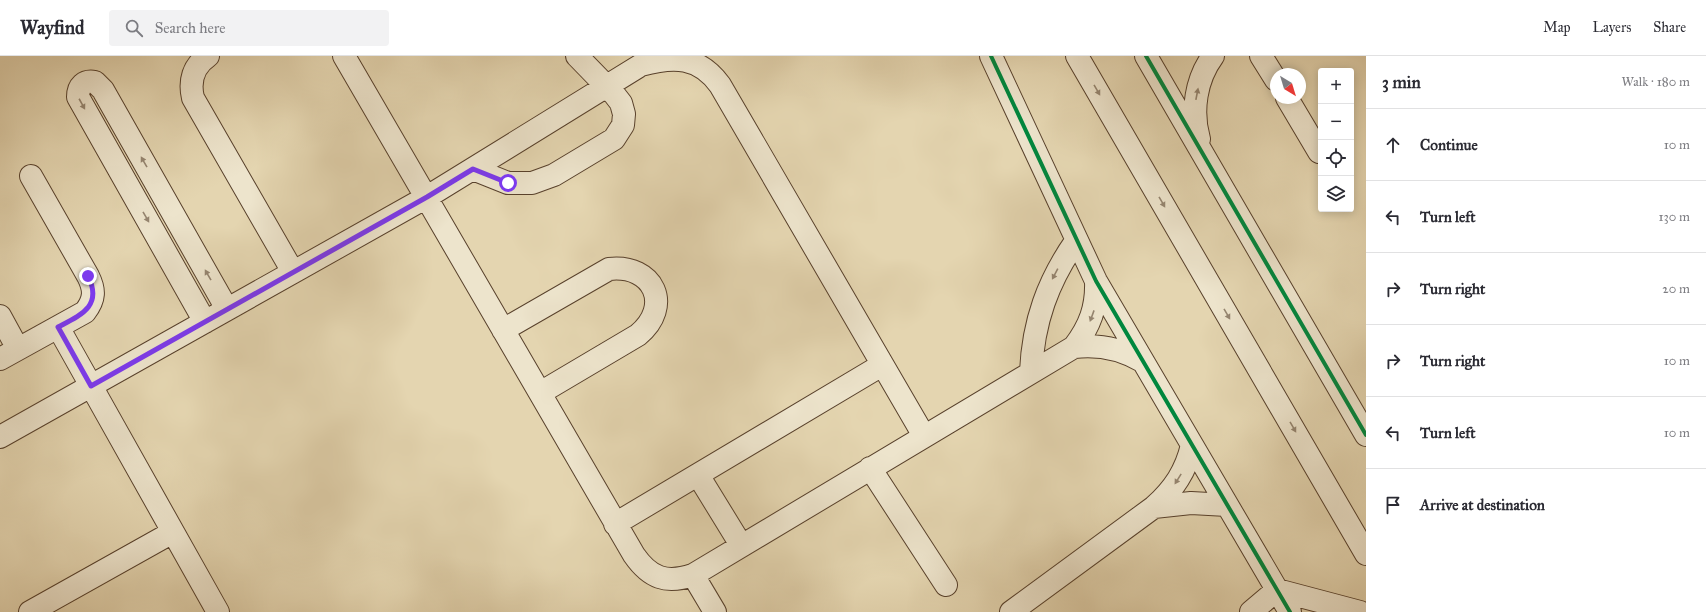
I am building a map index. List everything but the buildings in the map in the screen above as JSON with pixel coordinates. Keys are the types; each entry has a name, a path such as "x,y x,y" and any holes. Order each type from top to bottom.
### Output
{"street":[{"path":"208,56 202,60 196,68 192,78 191,88 193,98 294,272"},
{"path":"344,56 615,524 642,566 653,575 667,579 681,579 693,575 1074,347 1086,329 1094,309 1096,281"},
{"path":"473,169 508,183 532,183 554,175 607,143 620,132 623,125 624,114 621,103 606,85 577,56"},
{"path":"0,437 427,197 606,85 655,58 670,56 685,58 699,64 711,73 724,92 924,436"},
{"path":"991,56 1076,241 1096,281 1290,612"},
{"path":"1077,56 1366,554"},
{"path":"1146,56 1366,435"},
{"path":"1206,159 1198,133 1195,108 1200,82 1213,56"},
{"path":"1261,56 1270,70"},
{"path":"205,322 78,97 80,86 84,82 95,82 103,90 227,309"},
{"path":"1290,104 1318,152"},
{"path":"0,316 9,354 86,312 91,304 94,294 93,284 31,176"},
{"path":"1031,372 1035,332 1046,293 1054,275 1076,241"},
{"path":"504,330 609,269 622,267 635,270 646,278 653,289 656,302 654,315 648,327 638,335 540,393"},
{"path":"58,327 218,612"},
{"path":"1074,347 1102,346 1130,354 1142,361"},
{"path":"615,524 882,365"},
{"path":"1011,612 1154,507 1168,494 1179,479 1188,463 1192,445"},
{"path":"870,468 946,585"},
{"path":"698,475 741,545"},
{"path":"1154,507 1191,503 1228,505"},
{"path":"30,612 173,532"},
{"path":"693,575 715,612"},
{"path":"1251,612 1277,590"},
{"path":"1277,590 1360,612"}],"cycle path":[{"path":"991,56 1096,281 1290,612"},
{"path":"1146,56 1366,435"}],"route":[{"path":"88,276 93,284 94,294 91,304 86,312 58,327 91,386 427,197 473,169 508,183"}]}
